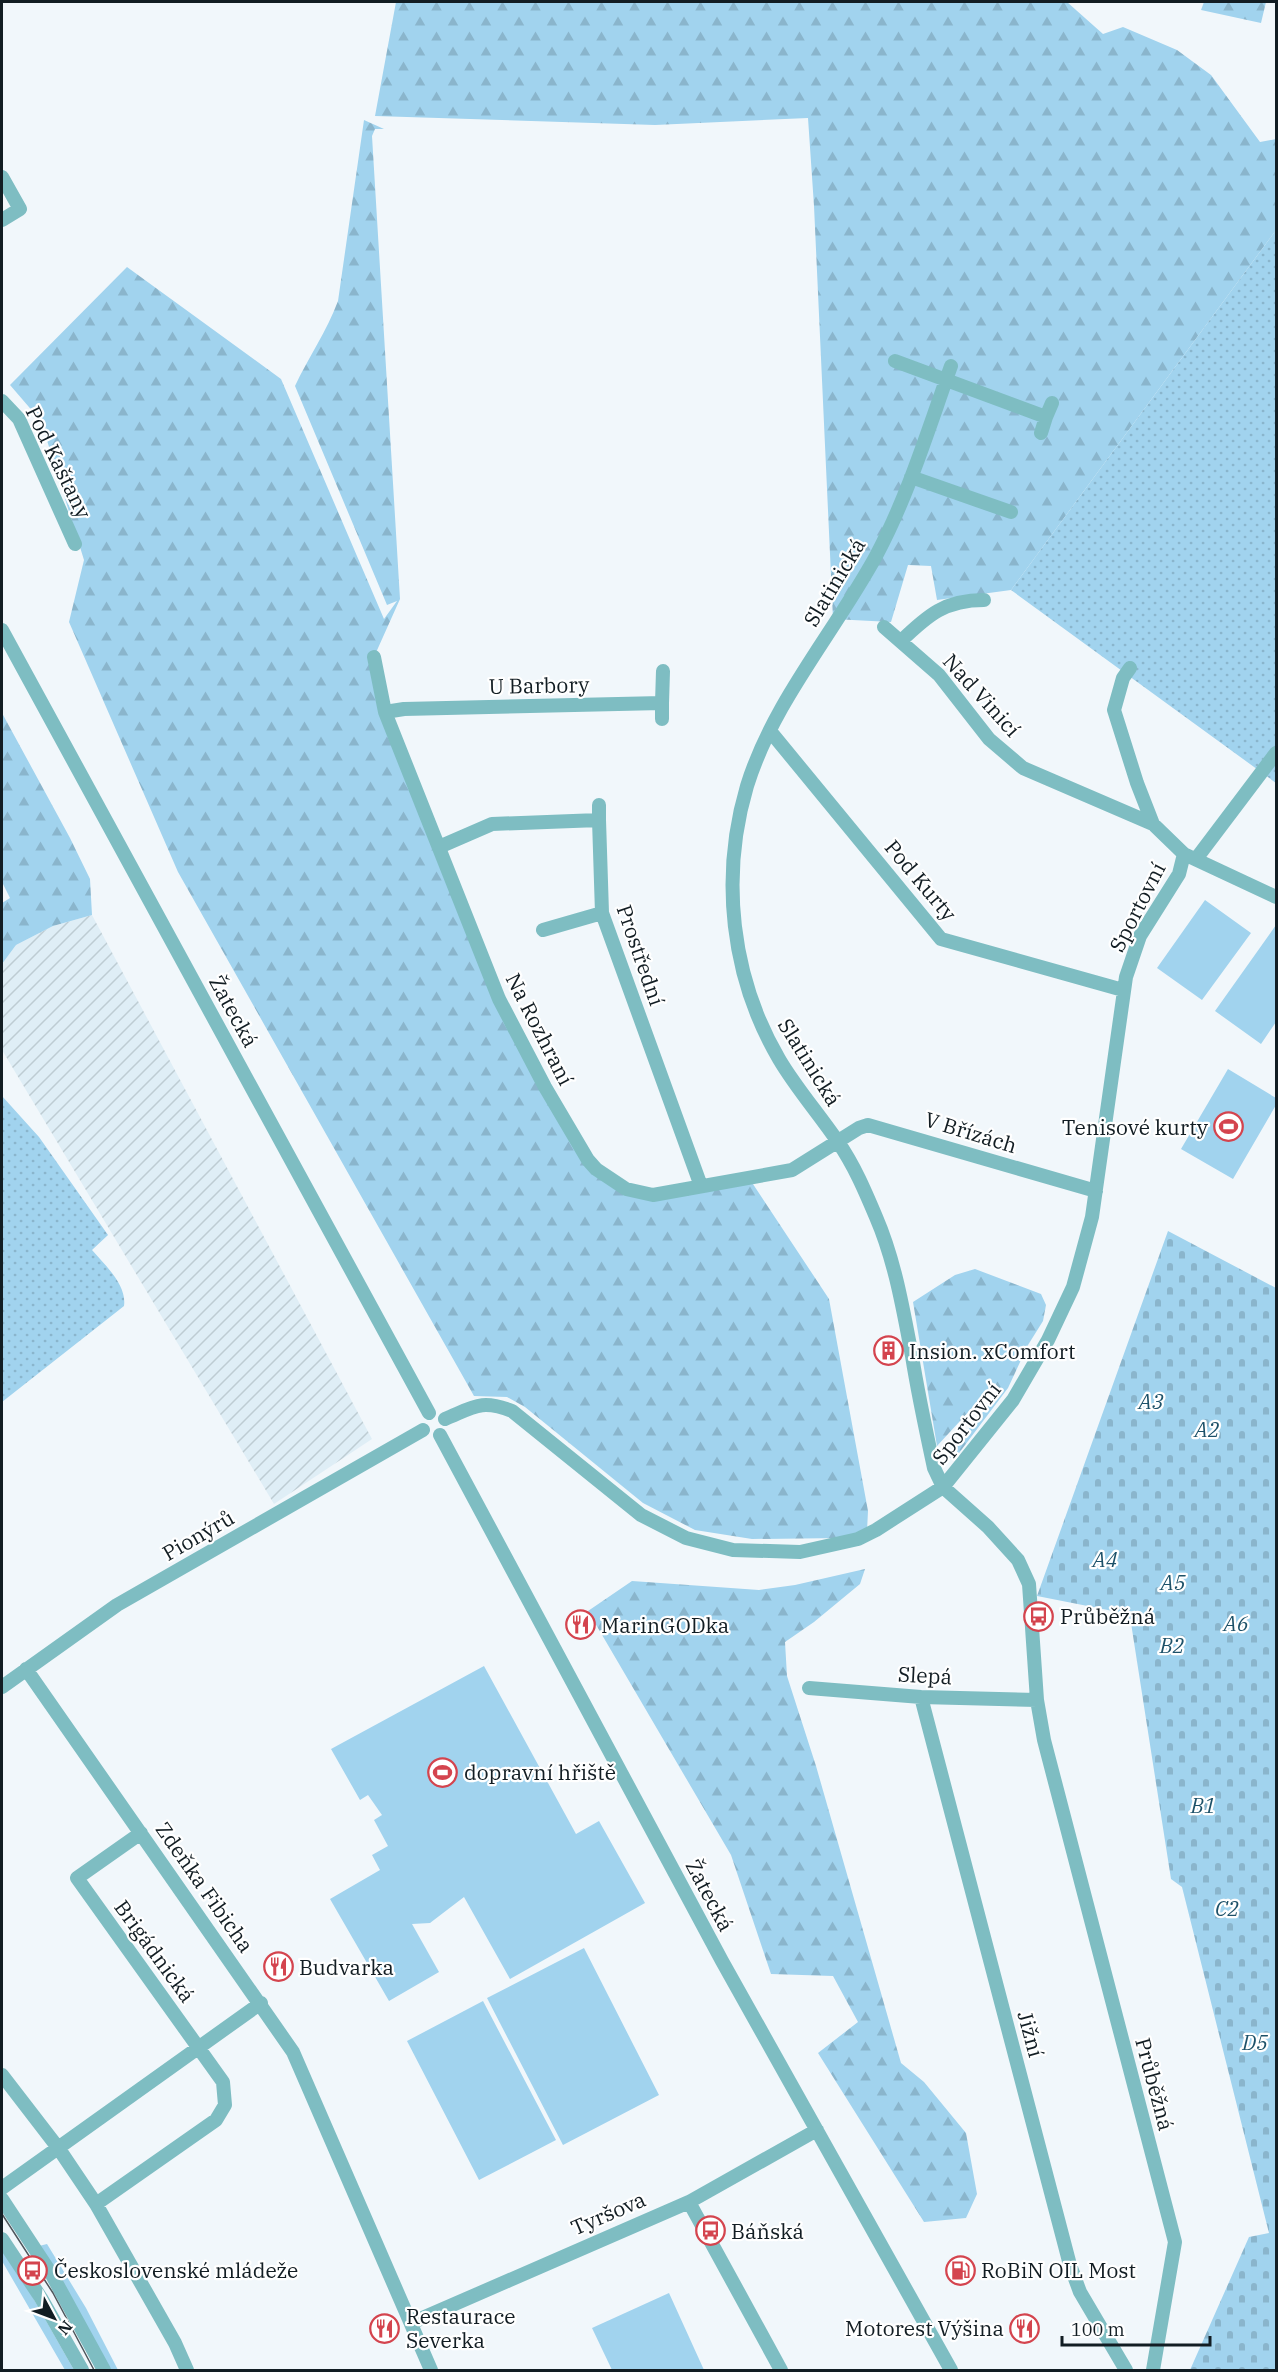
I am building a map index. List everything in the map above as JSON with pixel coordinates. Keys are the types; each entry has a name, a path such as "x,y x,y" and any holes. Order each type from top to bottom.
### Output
{"street":[{"path":"2,177 20,209 2,220"},
{"path":"895,361 948,373 1046,417"},
{"name":"Slatinická","path":"943,1487 934,1468 897,1281 887,1245 855,1169 803,1095 773,1048 758,1018 737,945 732,909 732,869 747,787 770,731 876,555 911,477 948,373"},
{"name":"Pod Kaštany","path":"2,401 20,419 75,544"},
{"path":"1041,433 1052,403"},
{"path":"911,477 1011,512"},
{"path":"901,641 932,613 949,604 968,600 984,600"},
{"name":"Nad Vinicí","path":"884,627 939,675 989,739 1023,768 1153,824"},
{"name":"Žatecká","path":"2,630 429,1413"},
{"name":"Na Rozhraní","path":"374,657 385,712 499,999 545,1087 588,1160 596,1169 626,1189 653,1195 792,1170 838,1142"},
{"name":"Sportovní","path":"1130,669 1123,678 1114,710 1137,783 1153,824 1190,856 1274,891"},
{"path":"662,719 663,671"},
{"name":"U Barbory","path":"385,712 404,709 662,703"},
{"name":"Pod Kurty","path":"770,731 941,939 1124,990"},
{"path":"1190,856 1276,753"},
{"name":"Prostřední","path":"600,805 602,913 701,1186"},
{"path":"439,847 492,824 599,820"},
{"name":"Sportovní","path":"445,1419 481,1404 496,1405 512,1411 641,1515 686,1538 733,1550 800,1552 858,1539 943,1487 1013,1401 1048,1340 1073,1287 1092,1217 1124,990 1140,936 1190,856"},
{"path":"543,930 602,913"},
{"name":"V Břízách","path":"838,1142 859,1128 868,1125 879,1127 1096,1191"},
{"path":"429,1413 440,1413 445,1419 446,1426 440,1435 432,1436 423,1430 423,1419 429,1413"},
{"name":"Pionýrů","path":"2,1687 117,1605 423,1430"},
{"name":"Žatecká","path":"440,1435 717,1951 951,2370"},
{"name":"Průběžná","path":"943,1487 988,1527 1018,1560 1029,1584 1037,1700 1049,1762 1175,2242 1153,2370"},
{"name":"Zdeňka Fibicha","path":"26,1669 293,2052 431,2370"},
{"name":"Slepá","path":"810,1688 921,1697 1037,1700"},
{"name":"Jižní","path":"921,1697 1070,2265 1080,2292 1126,2370"},
{"name":"Brigádnická","path":"96,2204 216,2120 225,2105 223,2082 77,1878 141,1833"},
{"path":"2,2188 261,2004"},
{"path":"2,2075 59,2149 96,2204 175,2343 187,2370"},
{"name":"Tyršova","path":"411,2323 689,2202 817,2130"},
{"path":"2,2199 52,2275 104,2370"},
{"path":"689,2202 781,2370"},
{"path":"2,2239 41,2298 82,2370"}],"shaded area":[{"path":"92,915 372,1439 274,1504 2,1050 2,964 16,945 53,926"}],"green space":[{"path":"396,2 1067,2 1103,34 1123,27 1177,50 1211,75 1260,142 1276,139 1276,230 1011,590 937,600 931,566 908,565 891,622 833,619 808,118 655,125 375,116"},
{"path":"1204,2 1266,2 1261,23 1201,10"},
{"path":"364,120 384,129 375,129 372,136 400,599 374,657 385,712 499,999 588,1160 622,1187 658,1194 749,1178 829,1299 868,1511 867,1531 842,1538 752,1539 695,1530 643,1503 525,1407 507,1397 474,1396 178,872 69,622 84,560 41,421 10,385 127,267 281,379 384,619 397,601 387,605 295,386 338,301"},
{"path":"1276,230 1276,783 1011,590"},
{"path":"2,713 90,879 92,915 53,926 16,945 2,964 2,903 10,898 2,882"},
{"path":"1205,900 1251,933 1202,1000 1157,968"},
{"path":"1276,925 1276,1022 1261,1044 1215,1011"},
{"name":"Tenisové kurty","path":"1228,1069 1276,1098 1276,1105 1233,1179 1181,1149"},
{"path":"2,1096 39,1137 108,1235 92,1250 119,1283 124,1306 2,1402"},
{"path":"1168,1231 1276,1288 1276,2370 1190,2370 1249,2237 1269,2233 1182,1887 1171,1879 1131,1623 1123,1613 1037,1596"},
{"path":"975,1269 1041,1294 1046,1305 1043,1321 1028,1345 1008,1388 956,1457 948,1458 999,1389 995,1383 937,1446 913,1302 955,1275"},
{"path":"865,1569 860,1584 814,1622 785,1642 787,1676 816,1766 901,2063 924,2082 966,2133 977,2194 966,2218 924,2222 818,2053 858,2022 833,1976 771,1974 731,1855 588,1611 632,1581 759,1590 795,1585"},
{"name":"dopravní hřiště","path":"484,1666 576,1834 599,1821 645,1903 510,1979 464,1897 430,1923 412,1924 439,1972 389,2001 330,1899 380,1870 372,1855 388,1846 374,1820 382,1815 368,1795 360,1800 331,1749"},
{"path":"584,1948 659,2095 563,2145 487,1998"},
{"path":"483,2001 556,2140 479,2180 407,2041"},
{"path":"47,2244 86,2308 118,2370 109,2370 39,2246"},
{"path":"2,2247 74,2370 65,2370 2,2261"},
{"path":"669,2293 704,2370 612,2370 592,2328"}],"tram line":[{"path":"2,2214 53,2293 94,2370"}],"place":[{"name":"Tenisové kurty","path":"1229,1127"},
{"name":"Insion. xComfort","path":"888,1351"},
{"name":"Průběžná","path":"1039,1616"},
{"name":"MarinGODka","path":"580,1625"},
{"name":"dopravní hřiště","path":"443,1772"},
{"name":"Budvarka","path":"278,1967"},
{"name":"Báňská","path":"710,2231"},
{"name":"Československé mládeže","path":"33,2270"},
{"name":"RoBiN OIL Most","path":"960,2270"},
{"name":"Restaurace Severka","path":"385,2328"},
{"name":"Motorest Výšina","path":"1025,2328"}],"park label":[{"name":"A3","path":"1151,1401"},
{"name":"A2","path":"1207,1429"},
{"name":"A4","path":"1105,1559"},
{"name":"A5","path":"1173,1582"},
{"name":"A6","path":"1236,1623"},
{"name":"B2","path":"1172,1645"},
{"name":"B1","path":"1203,1805"},
{"name":"C2","path":"1227,1908"},
{"name":"D5","path":"1255,2042"}]}
